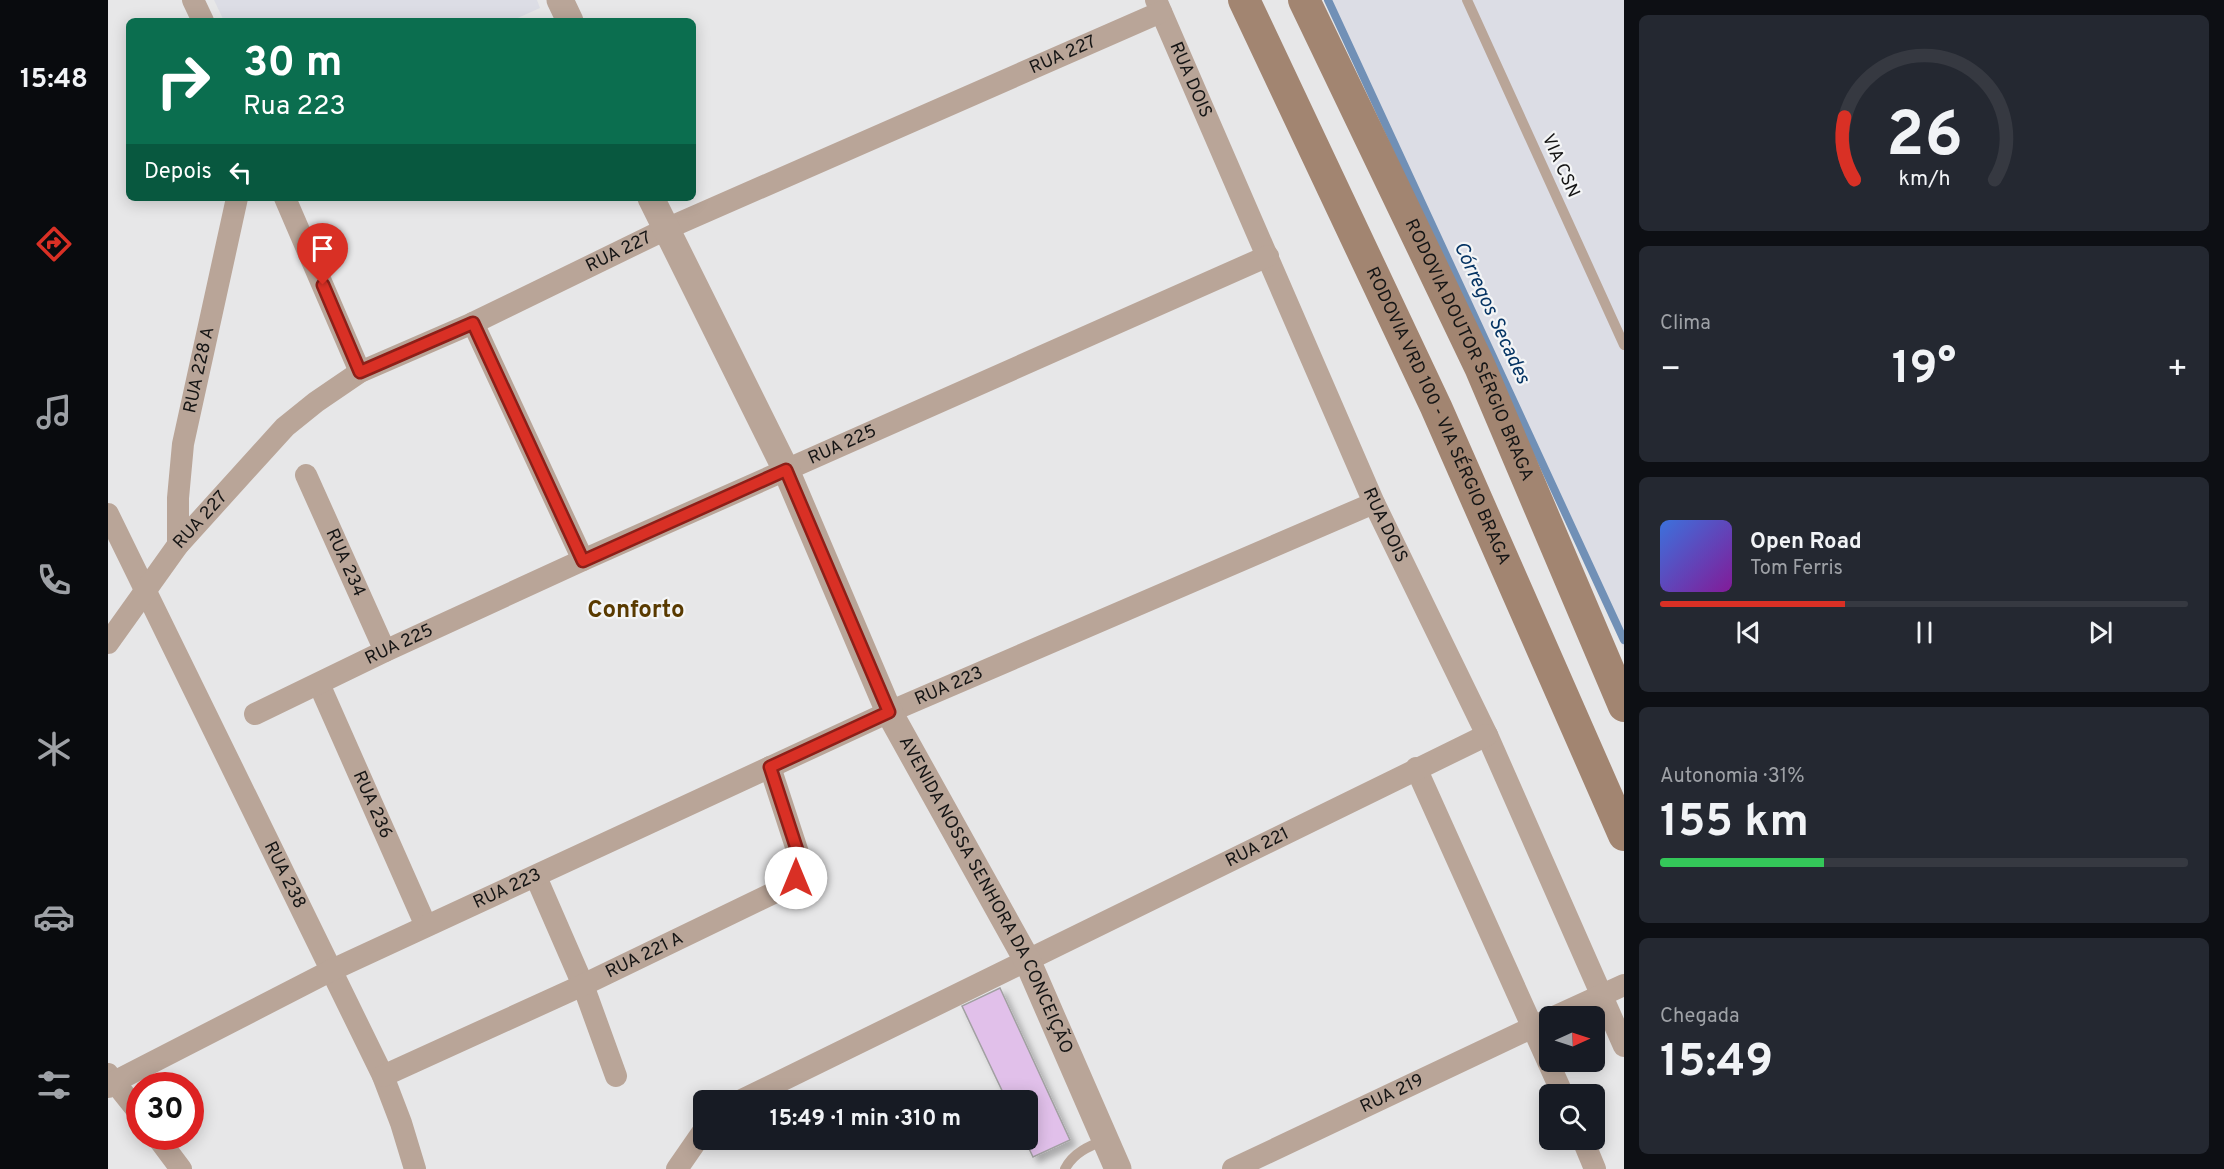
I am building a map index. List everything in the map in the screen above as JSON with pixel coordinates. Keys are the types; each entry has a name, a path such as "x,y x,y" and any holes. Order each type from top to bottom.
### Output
{"main road":[{"name":"RODOVIA VRD 100 - VIA SÉRGIO BRAGA","path":"1244,0 1436,407 1624,836"},
{"name":"RODOVIA DOUTOR SÉRGIO BRAGA","path":"1304,0 1480,368 1624,706"}],"street":[{"path":"193,0 202,18"},
{"path":"560,0 569,18"},
{"name":"RUA 227","path":"108,643 178,545 285,427 316,402 360,372 473,323 666,229 1158,6"},
{"name":"RUA DOIS","path":"1158,6 1374,503 1487,735 1624,1046"},
{"name":"RUA 228 A","path":"178,545 178,498 183,444 236,201"},
{"path":"286,201 360,372"},
{"name":"AVENIDA NOSSA SENHORA DA CONCEIÇÃO","path":"652,201 786,470 889,712 1027,960 1118,1169"},
{"name":"RUA 225","path":"255,714 384,651 583,561 1268,256"},
{"path":"473,323 583,561"},
{"name":"RUA 234","path":"306,475 384,651"},
{"name":"RUA 223","path":"110,1081 332,970 889,712 1374,503"},
{"name":"RUA 238","path":"108,514 383,1076 415,1167"},
{"name":"RUA 236","path":"319,684 426,926"},
{"name":"RUA 221","path":"762,1090 1487,735"},
{"name":"RUA 221 A","path":"383,1076 583,985 790,885 800,869 800,859 770,767"},
{"path":"1416,768 1539,1019"},
{"path":"536,877 583,985 616,1076"},
{"path":"1579,1006 1624,985"},
{"name":"RUA 219","path":"1233,1169 1539,1024"},
{"path":"110,1081 126,1099"},
{"path":"677,1169 693,1146"},
{"path":"167,1150 181,1169"},
{"path":"1587,1150 1595,1169"}],"lane":[{"name":"VIA CSN","path":"1467,0 1624,345"},
{"path":"1065,1169 1069,1161 1084,1148 1105,1140"}],"shaded area":[{"path":"214,0 537,0 540,8 518,18 223,18"},
{"path":"1332,0 1624,0 1624,650"}],"building":[{"path":"1000,988 1070,1140 1033,1157 1030,1150 1038,1150 1038,1090 1002,1090 962,1006"}],"waterway":[{"name":"Córregos Secades","path":"1328,0 1624,640"}],"district":[{"name":"Conforto","path":"636,611"}],"route":[{"path":"323,285 360,372 473,323 583,561 786,470 889,712 770,767 800,859 800,869 796,878"}]}
